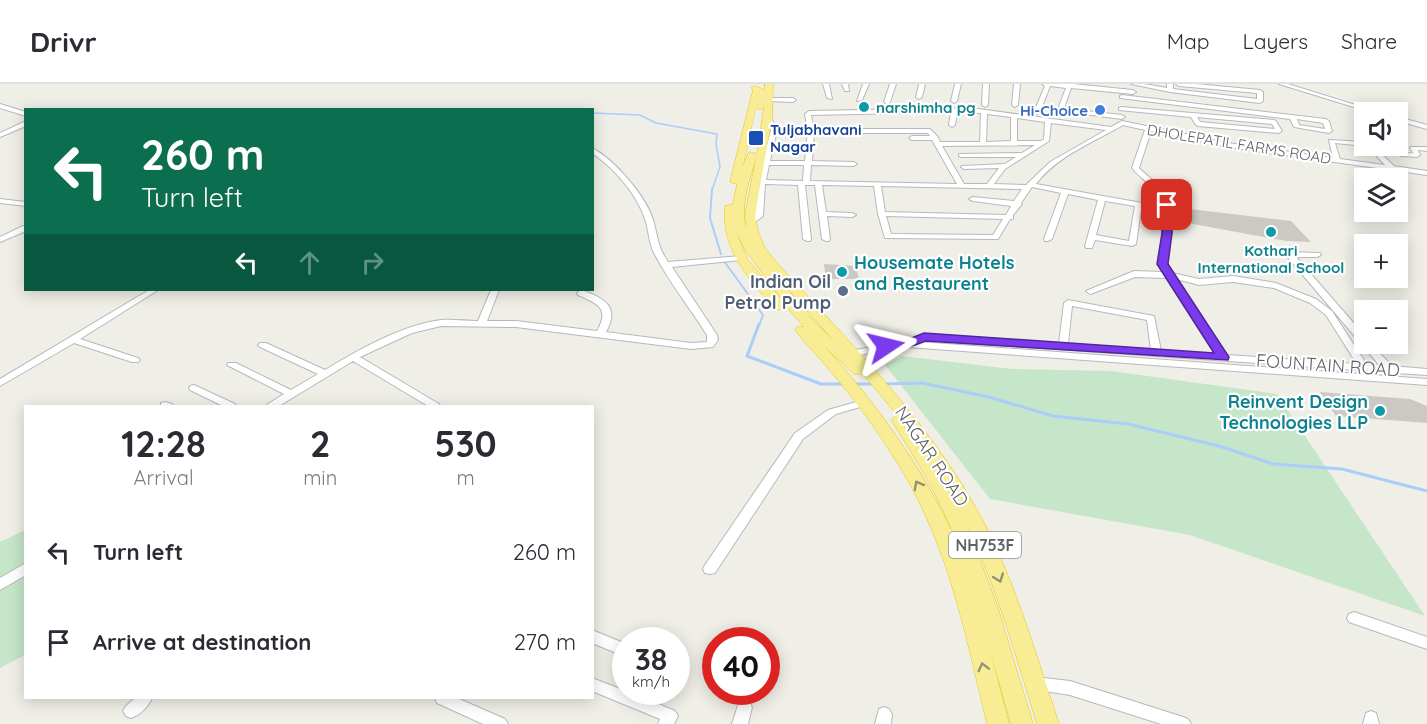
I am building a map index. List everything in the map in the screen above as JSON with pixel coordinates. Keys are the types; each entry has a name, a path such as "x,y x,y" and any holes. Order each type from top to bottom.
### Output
{"highway":[{"path":"755,86 769,85 770,100 738,214 740,230 746,245 778,288 806,320 848,355"},
{"path":"755,86 762,92 764,121 753,199 752,232 760,249 773,266 848,355 865,386 903,426 933,474 953,512 974,566 1022,724"},
{"name":"NAGAR ROAD","path":"755,86 728,214 729,234 741,258 816,345 920,432 974,519 997,572 1048,724"},
{"path":"816,345 848,355"},
{"name":"NAGAR ROAD","path":"865,386 891,439 939,523 959,573 998,724"}],"street":[{"path":"826,84 830,98"},
{"path":"859,100 866,84"},
{"path":"887,102 893,84"},
{"path":"919,97 922,84"},
{"path":"954,101 958,84"},
{"path":"983,144 986,84"},
{"path":"1015,105 1017,84"},
{"path":"1037,112 1047,84 1069,85 1326,121 1329,131 1296,126 1293,118"},
{"path":"1134,84 1170,87 1260,101 1260,92 1179,84"},
{"path":"1282,84 1354,106"},
{"path":"1059,114 1069,85"},
{"path":"1212,87 1214,95"},
{"path":"1124,91 1133,98 1134,108 1162,110 1159,102 1180,104 1180,111 1216,116 1214,108 1236,111 1238,117 1273,120 1272,112"},
{"path":"877,184 888,236 993,238 997,236 1029,186 1046,168 1113,129 1122,120 1124,91"},
{"path":"770,100 792,100"},
{"path":"0,106 24,113"},
{"path":"807,239 803,183 811,131 808,114 811,112 924,114 984,108 1014,115 1113,129"},
{"path":"1121,109 1192,115 1274,122 1279,131 1198,124 1192,115"},
{"path":"952,125 954,110"},
{"name":"DHOLEPATIL FARMS ROAD","path":"1086,113 1122,120 1149,130 1228,145 1392,168"},
{"path":"1014,115 1014,143"},
{"path":"989,186 1006,166 1048,139 1048,120"},
{"path":"751,223 759,216 762,182 774,130 764,121"},
{"path":"1066,122 1066,134"},
{"path":"1408,122 1427,127"},
{"path":"0,135 24,124"},
{"path":"811,131 926,130 931,132 973,199 981,216"},
{"path":"1149,130 1135,168 1164,197 1167,203 1167,233 1162,264 1223,357"},
{"path":"912,138 938,141 958,140 983,144 1043,143"},
{"path":"1337,160 1331,141 1354,143"},
{"path":"1419,172 1403,155 1417,155 1413,148 1427,149"},
{"path":"274,405 353,357 427,325 516,324 700,347 710,345 713,340 712,335 656,250 651,236 651,223 640,201 616,171 594,152"},
{"path":"961,155 1023,155"},
{"path":"1380,156 1392,168"},
{"path":"767,163 854,164"},
{"path":"964,166 1006,166"},
{"name":"DHOLEPATIL FARMS ROAD","path":"1408,170 1427,172"},
{"path":"762,182 1029,186 1138,205 1131,248 1092,237"},
{"path":"818,183 826,239"},
{"path":"1048,239 1065,191"},
{"path":"1089,246 1102,198"},
{"path":"973,199 1018,204"},
{"path":"0,201 24,204"},
{"path":"822,214 852,214"},
{"path":"882,214 1010,217"},
{"path":"0,240 24,229"},
{"path":"1317,255 1290,254 1354,329"},
{"path":"666,265 741,258"},
{"path":"1090,291 1134,274 1168,275 1199,282 1233,279 1276,286 1306,297 1329,313 1364,368"},
{"path":"0,383 152,291"},
{"path":"482,323 495,291"},
{"path":"581,293 599,301 609,313 610,320 600,334"},
{"path":"1063,346 1068,303 1151,318 1156,352"},
{"name":"FOUNTAIN ROAD","path":"848,355 907,344 924,337 1427,372"},
{"path":"72,339 135,360"},
{"name":"FOUNTAIN ROAD","path":"907,344 1427,382"},
{"path":"263,345 326,373"},
{"path":"1168,353 1172,364"},
{"path":"1375,354 1399,380"},
{"path":"353,357 433,405"},
{"path":"232,366 292,394"},
{"path":"710,569 799,436 865,386"},
{"path":"194,388 229,405"},
{"path":"0,585 24,569"},
{"path":"1354,618 1427,643"},
{"path":"594,637 612,645"},
{"path":"594,685 612,689"},
{"path":"1044,685 1070,688 1183,724"},
{"path":"131,711 144,699"},
{"path":"444,699 500,724"},
{"path":"654,705 670,716 666,724"},
{"path":"740,724 744,707"}],"green space":[{"path":"902,356 1012,369 1111,371 1277,394 1425,616 1190,535 990,499 885,365"},
{"path":"24,530 24,656 0,668 0,542"}],"building":[{"name":"Kothari International School","path":"1181,208 1291,221 1311,242 1286,241 1193,224 1183,219"},
{"name":"Housemate Hotels and Restaurent","path":"824,264 856,266 859,279 826,279"},
{"name":"Reinvent Design Technologies LLP","path":"1320,392 1410,399 1427,406 1427,423 1336,416"}],"waterway":[{"path":"594,113 640,115 656,123 717,134 716,144 720,167 712,190"},
{"path":"712,189 710,218 721,254"},
{"path":"724,261 763,315 759,326"},
{"path":"759,324 747,356 821,384 844,384"},
{"path":"884,384 922,383 989,397 1053,416 1128,424 1219,446 1273,464 1342,469 1427,491"},
{"path":"854,384 874,384"}],"place":[{"name":"narshimha pg","path":"864,107"},
{"name":"Hi-Choice","path":"1100,110"},
{"name":"Tuljabhavani Nagar","path":"756,138"},
{"name":"Kothari International School","path":"1271,232"},
{"name":"Housemate Hotels and Restaurent","path":"842,272"},
{"name":"Indian Oil Petrol Pump","path":"843,291"},
{"name":"Reinvent Design Technologies LLP","path":"1380,411"}],"route":[{"path":"886,346 907,344 924,337 1223,357 1162,264 1167,233 1167,205"}]}
